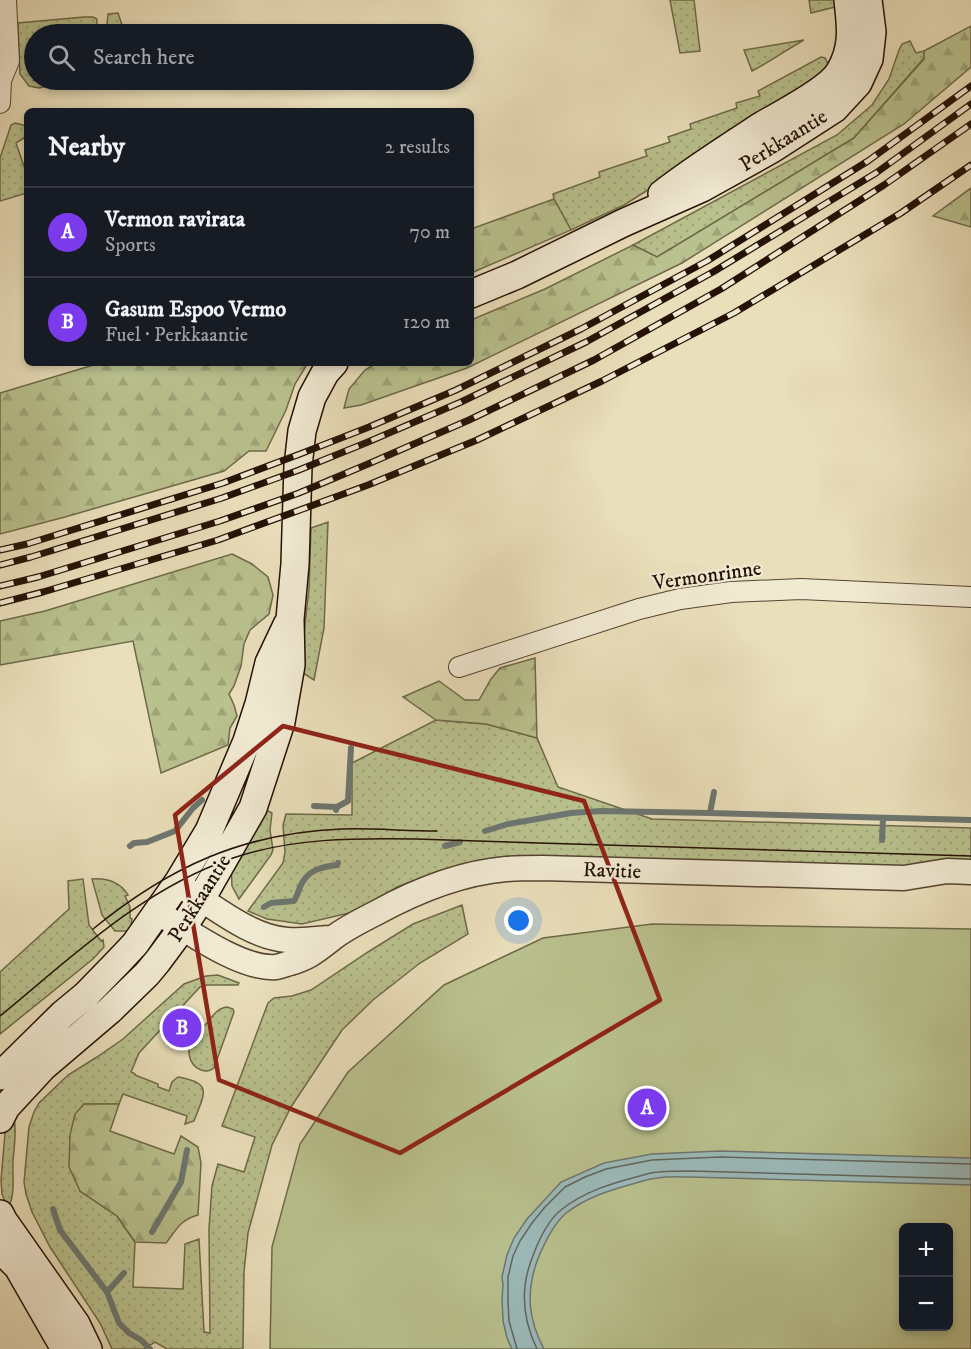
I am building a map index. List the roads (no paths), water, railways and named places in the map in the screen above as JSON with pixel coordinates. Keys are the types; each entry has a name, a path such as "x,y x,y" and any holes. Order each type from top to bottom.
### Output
{"main road":[{"name":"Perkkaantie","path":"623,223 696,168 819,92 839,74 849,51 852,30 848,0"},
{"name":"Perkkaantie","path":"474,293 517,275 623,223 702,188 772,149 834,109 858,83 869,60 872,32 868,0"},
{"name":"Perkkaantie","path":"0,1119 6,1107 43,1067 110,1010 147,974 201,899 253,808 281,722 291,665 290,619 302,431 312,397 331,366"},
{"name":"Perkkaantie","path":"0,1076 63,1014 86,995 135,944 177,884 209,831 247,741 269,663 290,619"},
{"path":"0,1214 76,1324 88,1349"},
{"path":"0,1250 18,1267 65,1349"}],"street":[{"path":"0,103 0,80 9,61 6,0"},
{"name":"Vermonrinne","path":"459,667 639,609 680,599 731,592 801,590 971,597"},
{"name":"Ravitie","path":"157,912 212,946 236,957 259,965 277,967 304,959 321,949 333,938 396,902 436,885 505,869 543,868 904,878 947,871 971,872"},
{"name":"Ravitie","path":"904,878 947,888 971,888"},
{"name":"Ravitie","path":"177,884 248,928 267,936 287,940 333,938"}],"water":[{"path":"720,1151 971,1158 971,1185 670,1177 650,1179 608,1191 573,1208 552,1230 537,1261 530,1295 532,1316 544,1349 512,1349 503,1321 502,1277 507,1255 514,1238 527,1219 561,1182 604,1163 652,1154"}],"waterway":[{"path":"336,810 348,801 351,748"},
{"path":"710,813 714,792"},
{"path":"130,846 175,831 202,800"},
{"path":"314,806 337,807"},
{"path":"485,831 508,824 571,813 601,811 971,820"},
{"path":"882,840 883,818"},
{"path":"445,846 460,842"},
{"path":"264,907 271,903 294,901 306,877 320,868 338,863"},
{"path":"152,1232 181,1182 187,1150"},
{"path":"53,1209 60,1230 107,1292 119,1323 150,1349"},
{"path":"107,1292 124,1273"}],"tram line":[{"path":"93,929 121,907 179,871 239,846 306,832 342,829 437,831"},
{"path":"0,1016 81,948 168,887 233,858 278,846 346,839 416,839 971,856"}],"railway":[{"path":"0,550 27,544 223,483 369,427 456,390 581,329 707,261 868,161 971,86"},
{"path":"0,565 222,498 299,470 461,402 586,342 713,272 876,173 971,104"},
{"path":"0,586 38,577 220,521 299,493 469,420 594,360 721,289 884,185 971,124"},
{"path":"0,603 218,540 368,485 477,440 602,381 734,313 901,213 971,165"}],"place":[{"name":"Gasum Espoo Vermo","path":"182,1028"},
{"name":"Vermon ravirata","path":"647,1108"}]}
